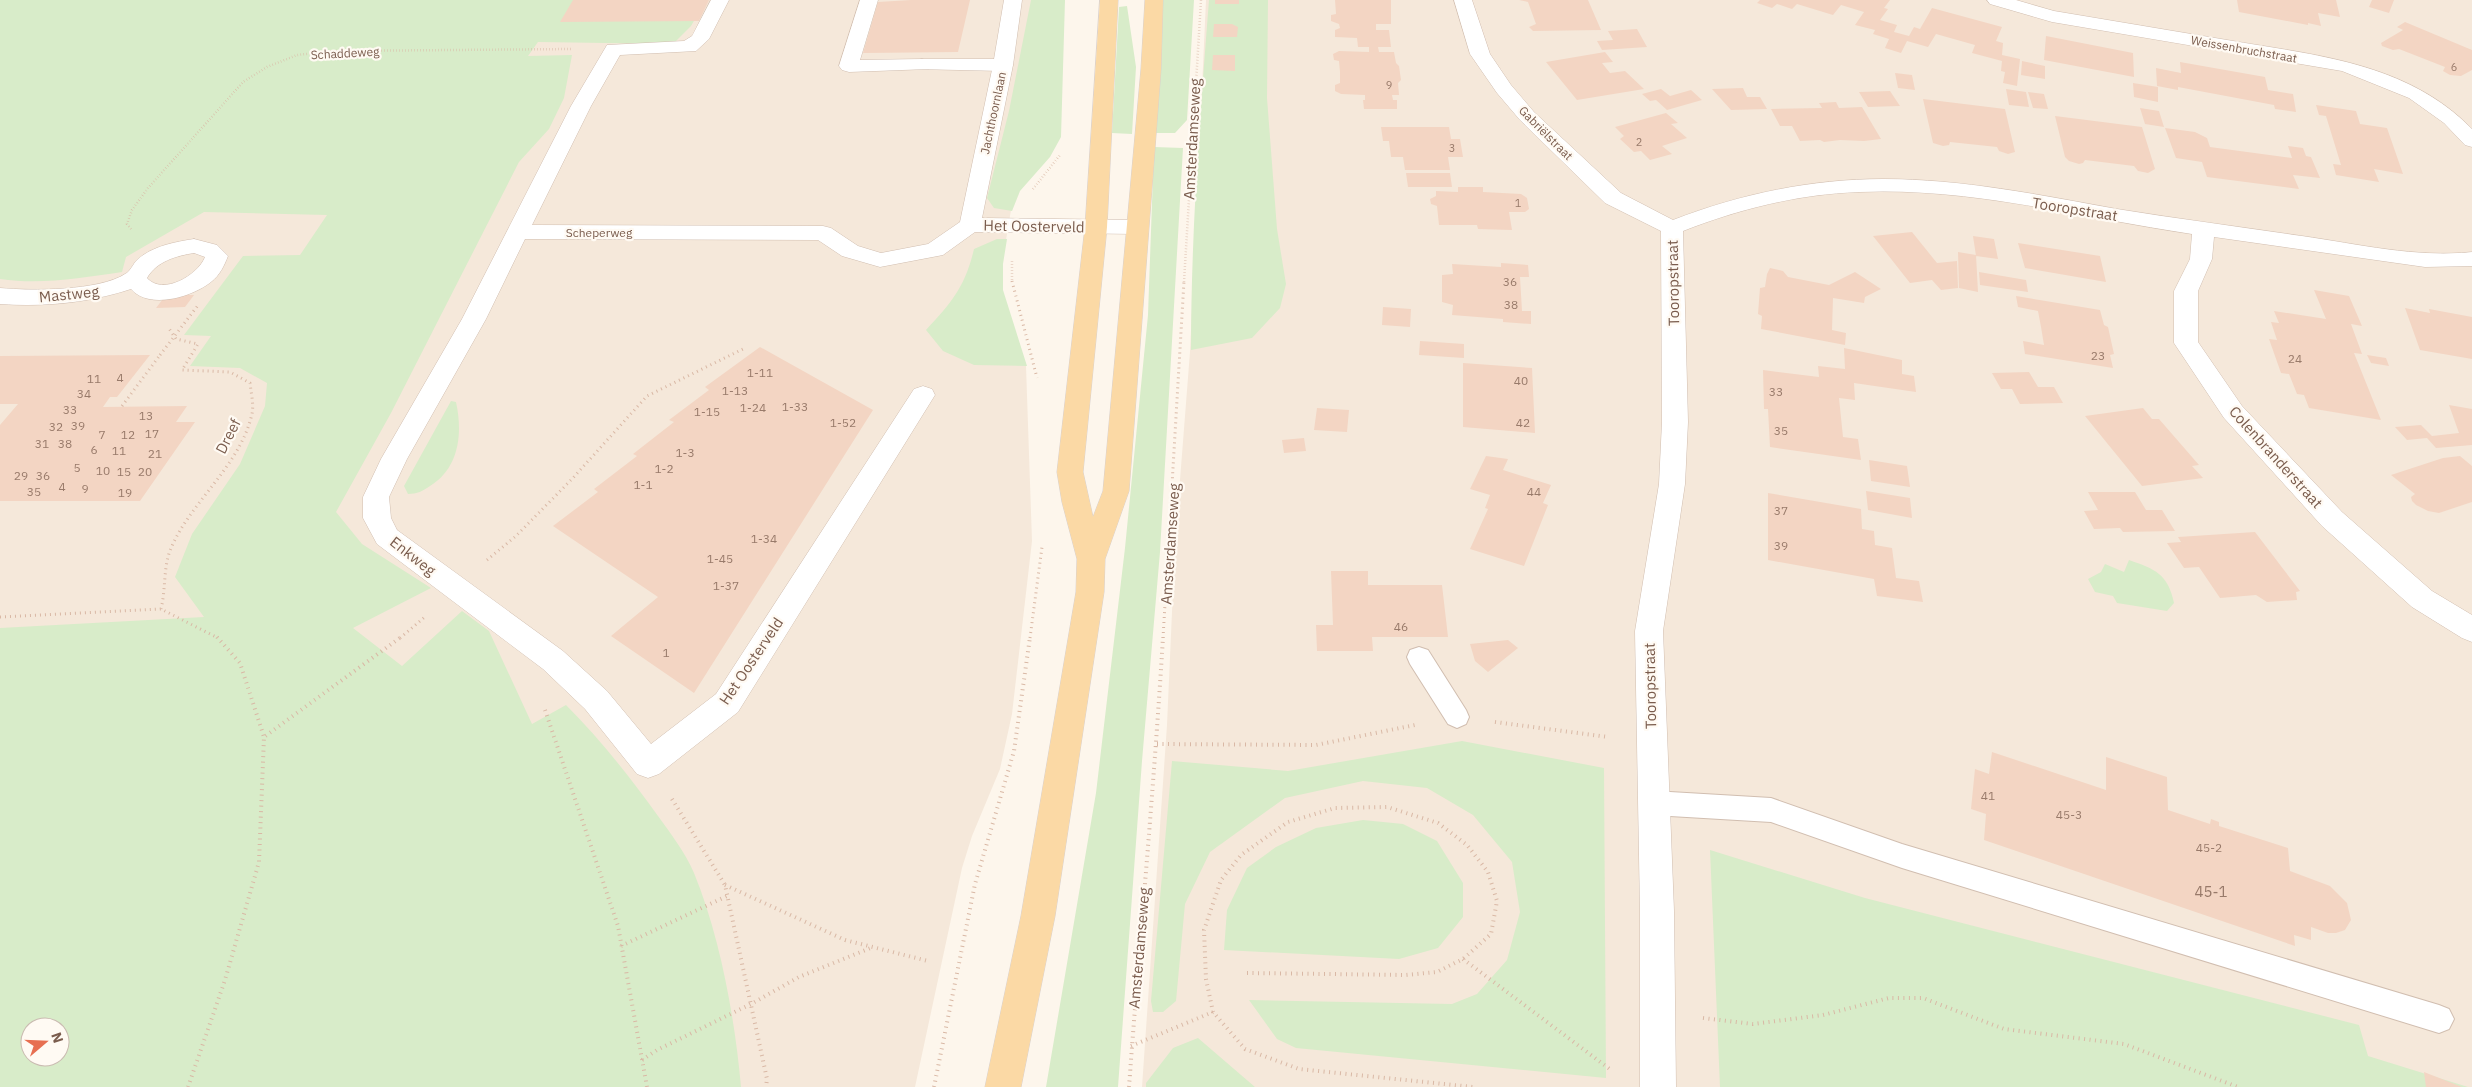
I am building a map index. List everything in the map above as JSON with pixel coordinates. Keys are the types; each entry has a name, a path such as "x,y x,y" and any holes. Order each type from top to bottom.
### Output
{"main road":[{"path":"1003,1087 1040,906 1090,592 1091,559 1075,502 1070,472 1096,227 1109,0"},
{"path":"1091,559 1116,492 1154,0"}],"street":[{"path":"518,232 581,106 614,49 690,47 700,39 720,0"},
{"path":"869,0 849,66 1003,65"},
{"name":"Jachthoornlaan","path":"970,225 1003,65 1013,0"},
{"name":"Gabriëlstraat","path":"1463,0 1480,54 1504,89 1527,116 1613,198 1672,228"},
{"name":"Weissenbruchstraat","path":"1996,0 2052,16 2348,66 2416,94 2451,119 2472,141"},
{"name":"Tooropstraat","path":"1658,1087 1654,804 1649,631 1670,494 1675,422 1672,228 1697,218 1792,193 1840,187 1885,185 1958,190 2204,229 2425,260 2455,261 2472,258"},
{"name":"Het Oosterveld","path":"880,260 935,250 970,225 1137,227"},
{"name":"Colenbranderstraat","path":"2204,229 2201,259 2186,291 2186,342 2233,412 2332,519 2422,599 2472,630"},
{"name":"Scheperweg","path":"518,232 823,233 850,251 880,260"},
{"name":"Enkweg","path":"518,232 474,319 394,459 376,497 377,518 387,537 552,660 596,700 648,764"},
{"path":"205,247 217,256 216,264 211,271 197,282 165,292 144,290 136,279 145,264 167,252 181,248 205,247"},
{"name":"Mastweg","path":"0,296 21,298 58,297 107,289 136,279"},
{"name":"Het Oosterveld","path":"648,764 727,703 923,395"}],"lane":[{"path":"1419,657 1457,717"},
{"path":"1654,804 1771,810 1902,856 2439,1019"}],"path":[{"name":"Amsterdamseweg","path":"1129,1087 1158,744 1201,0"},
{"name":"Schaddeweg","path":"167,252 162,242 137,235 132,231 127,224 132,210 148,188 243,82 267,67 298,56 335,52 614,49"},
{"path":"1038,382 1036,363 1011,289 1012,264 1021,210 1030,193 1061,154"},
{"path":"122,406 199,304"},
{"name":"Dreef","path":"161,609 165,594 164,576 171,549 198,505 236,450 252,413 250,383 230,372 182,370 198,344 176,339 170,334 165,321"},
{"path":"480,566 516,536 560,492 647,396 743,349"},
{"path":"934,1087 975,884 1014,751 1044,537"},
{"path":"0,617 161,609 216,635 240,663 264,737 259,862 225,980 188,1087"},
{"path":"264,737 383,652 431,611"},
{"path":"552,660 545,713 618,926 647,1087"},
{"path":"1158,744 1316,744 1457,717 1651,743"},
{"path":"648,764 672,798 725,885 751,1004 766,1087"},
{"path":"1247,973 1406,975 1437,972 1463,959 1491,934 1497,901 1488,872 1467,845 1438,823 1388,807 1335,808 1288,822 1241,854 1221,880 1204,930 1206,979 1213,1012 1244,1049 1299,1070 1473,1087"},
{"path":"725,885 845,940 928,961"},
{"path":"621,946 727,896"},
{"path":"642,1060 657,1050 751,1004 799,977 873,947"},
{"path":"1463,959 1619,1076"},
{"path":"1658,1013 1753,1024 1823,1015 1889,998 1923,998 2004,1029 2124,1044 2238,1087"},
{"path":"1131,1046 1213,1012"}],"shaded area":[{"path":"0,0 1065,0 1019,191 1012,204 1002,264 1001,290 1026,366 1032,541 1012,714 1000,769 972,836 962,868 915,1087 0,1087"},
{"path":"1206,0 2472,0 2472,1087 1142,1087 1167,725 1175,544 1190,352"}],"green space":[{"path":"0,0 706,0 691,26 673,44 538,42 528,56 572,55 564,98 549,129 519,162 391,413 336,512 362,544 431,588 353,628 402,666 462,611 489,631 532,724 566,705 591,731 637,787 673,836 694,873 719,950 735,1034 741,1087 0,1087 0,628 204,617 175,577 192,534 240,464 265,406 267,383 240,368 190,366 211,336 184,335 243,256 300,255 327,215 204,212 126,257 122,272 46,281 0,279"},
{"path":"1031,0 1065,0 1061,137 1050,157 1020,191 1012,211 994,208 987,198 1009,111"},
{"path":"1162,0 1194,0 1187,120 1175,133 1155,133"},
{"path":"1209,0 1268,0 1267,98 1277,229 1286,284 1280,308 1252,338 1191,350 1194,218"},
{"path":"1127,6 1136,67 1132,134 1112,133 1119,7"},
{"path":"1154,147 1183,148 1160,552 1142,761 1118,1087 1046,1087 1096,793 1125,548 1148,315"},
{"path":"997,239 1007,239 1003,264 1003,290 1027,366 974,365 943,351 926,330 943,311 962,284 974,249"},
{"path":"451,401 456,402 459,426 453,460 440,479 420,492 408,494 404,486"},
{"path":"2129,560 2146,566 2164,579 2174,603 2167,611 2117,603 2113,596 2095,592 2088,579 2101,572 2105,564 2124,572"},
{"path":"1462,741 1604,768 1606,1078 1296,1048 1277,1039 1249,1000 1452,1004 1477,994 1507,960 1520,912 1512,862 1473,815 1427,788 1363,781 1285,798 1210,852 1185,904 1176,1001 1163,1012 1153,1012 1151,1001 1172,761 1288,771"},
{"path":"1363,820 1403,824 1437,841 1463,883 1463,917 1438,948 1399,959 1224,950 1227,910 1247,868 1276,847 1316,828"},
{"path":"1710,850 1865,898 2359,1025 2368,1056 2468,1087 1720,1087"},
{"path":"1198,1038 1255,1087 1146,1087 1146,1083 1173,1048"}],"building":[{"path":"573,0 709,0 699,21 560,22"},
{"path":"970,0 958,52 863,53 878,2"},
{"path":"1215,0 1239,0 1239,4 1215,4"},
{"path":"1335,0 1391,0 1391,24 1376,24 1376,30 1389,30 1391,47 1378,47 1379,52 1394,52 1396,63 1399,66 1401,80 1398,83 1399,95 1392,95 1393,100 1397,100 1397,109 1364,109 1363,100 1365,100 1365,95 1341,94 1335,91 1335,85 1340,83 1340,72 1339,61 1334,60 1333,54 1339,51 1369,52 1369,47 1358,47 1357,38 1335,37 1335,30 1340,28 1339,24 1331,21 1331,15 1336,14"},
{"path":"1519,0 1588,0 1601,30 1533,31 1529,27 1536,24 1528,2"},
{"path":"1760,0 1890,0 1884,8 1888,9 1880,20 1897,25 1894,32 1909,36 1914,27 1920,29 1932,8 2002,27 1996,41 2003,43 2002,55 2020,59 2017,86 2003,83 2005,72 2001,71 2002,61 1972,53 1975,45 1936,34 1928,47 1907,41 1901,53 1885,48 1889,39 1873,34 1875,30 1855,25 1864,12 1841,5 1833,15 1797,4 1792,9 1777,4 1772,8 1757,3"},
{"path":"2237,0 2336,0 2340,17 2318,13 2321,26 2308,23 2308,25 2239,12"},
{"path":"2372,0 2394,0 2389,13 2369,7"},
{"path":"2405,22 2472,50 2472,70 2461,76 2450,75 2443,71 2445,67 2399,49 2393,50 2382,46 2381,43 2403,30 2397,27"},
{"path":"1214,24 1232,24 1238,27 1237,37 1213,37"},
{"path":"1637,29 1647,47 1602,50 1597,41 1613,40 1608,31"},
{"path":"2046,36 2133,53 2134,77 2044,60"},
{"path":"1605,52 1613,62 1602,63 1610,73 1625,71 1644,89 1577,100 1546,62"},
{"path":"1213,55 1235,55 1235,71 1212,70"},
{"path":"2022,61 2045,66 2045,79 2021,75"},
{"path":"2180,62 2265,77 2268,90 2293,94 2296,112 2275,109 2274,105 2178,87 2178,90 2157,86 2156,68 2181,73"},
{"path":"1895,73 1912,75 1915,90 1898,88"},
{"path":"2133,83 2158,87 2158,102 2134,97"},
{"path":"1743,88 1747,97 1760,97 1767,109 1731,110 1712,89"},
{"path":"1661,89 1670,96 1691,90 1702,100 1667,110 1656,100 1650,101 1642,94"},
{"path":"2006,89 2026,92 2029,107 2009,105"},
{"path":"1890,91 1900,106 1868,107 1859,92"},
{"path":"2028,92 2044,94 2048,109 2033,108"},
{"path":"1923,99 2005,109 2015,152 2008,154 1999,151 1997,147 1950,142 1949,145 1943,146 1933,143"},
{"path":"1836,102 1839,108 1862,107 1881,139 1824,142 1820,140 1800,141 1792,126 1780,126 1771,109 1822,108 1819,103"},
{"path":"2316,105 2356,111 2360,124 2387,128 2403,174 2374,169 2379,182 2336,175 2333,164 2341,165 2326,116 2319,115"},
{"path":"2140,108 2159,111 2164,127 2145,124"},
{"path":"1666,113 1678,123 1671,124 1687,138 1662,146 1672,154 1650,160 1641,151 1634,152 1620,139 1624,136 1615,127"},
{"path":"2055,116 2142,127 2155,169 2148,173 2138,171 2134,166 2085,160 2079,164 2069,161 2065,157"},
{"path":"1381,127 1449,127 1451,139 1460,139 1463,157 1448,157 1450,170 1405,170 1403,157 1391,157 1389,141 1383,141"},
{"path":"2165,128 2195,132 2207,138 2210,147 2292,158 2288,146 2303,148 2306,156 2311,157 2320,178 2293,175 2299,189 2207,177 2202,162 2176,158"},
{"path":"1406,173 1450,173 1452,187 1408,187"},
{"path":"1458,187 1483,187 1483,192 1521,194 1527,198 1529,209 1525,212 1509,212 1512,230 1478,229 1477,225 1439,225 1437,206 1431,204 1430,199 1436,196 1436,191 1458,192"},
{"path":"1912,232 1937,263 1957,261 1958,288 1941,290 1932,280 1910,283 1873,236"},
{"path":"1973,236 1994,239 1998,259 1976,256"},
{"path":"2018,243 2100,256 2106,282 2025,268"},
{"path":"1958,252 1976,255 1978,292 1959,288"},
{"path":"1501,263 1528,265 1529,277 1520,277 1522,311 1531,311 1531,324 1503,322 1503,319 1452,315 1453,305 1442,302 1442,275 1453,274 1452,264 1501,267"},
{"path":"1770,268 1783,271 1788,277 1829,285 1855,272 1881,289 1865,297 1864,303 1833,298 1832,330 1846,333 1845,345 1761,329 1762,316 1758,314 1760,288 1765,287"},
{"path":"1979,272 2026,280 2028,292 1980,285"},
{"path":"2314,290 2349,296 2362,326 2351,324 2362,354 2354,353 2381,420 2309,408 2304,395 2297,394 2289,374 2281,373 2269,339 2277,340 2271,322 2279,323 2274,311 2326,319"},
{"path":"166,295 194,295 185,307 156,308"},
{"path":"2016,296 2100,310 2104,325 2108,327 2114,354 2110,355 2113,368 2025,354 2023,341 2044,345 2038,311 2018,307"},
{"path":"1383,307 1411,309 1410,327 1382,325"},
{"path":"2405,308 2430,313 2429,309 2472,317 2472,359 2420,350"},
{"path":"1420,341 1464,344 1464,358 1419,355"},
{"path":"760,347 873,410 694,693 611,636 658,597 553,526 598,492 594,489 637,456 633,454 674,422 669,420 709,390 705,387"},
{"path":"1844,348 1902,360 1902,374 1914,376 1916,392 1854,383 1855,400 1839,398 1843,437 1858,439 1861,460 1770,447 1768,409 1764,409 1763,370 1819,377 1818,366 1845,369"},
{"path":"150,355 117,397 110,397 103,407 187,406 176,422 195,422 140,501 0,501 0,425 18,404 0,404 0,356"},
{"path":"2367,355 2386,358 2389,366 2371,363"},
{"path":"1463,363 1532,368 1535,433 1463,427"},
{"path":"2029,372 2038,387 2054,387 2063,403 2020,404 2012,389 2001,389 1992,373"},
{"path":"2449,405 2472,409 2472,445 2436,448 2427,438 2407,440 2395,427 2421,425 2432,436 2459,433"},
{"path":"1317,408 1349,410 1347,432 1314,430"},
{"path":"2143,408 2152,419 2159,419 2199,465 2192,466 2203,478 2142,486 2085,416"},
{"path":"1304,438 1306,451 1284,453 1282,440"},
{"path":"1486,456 1508,459 1503,470 1551,485 1543,503 1548,505 1524,566 1470,549 1488,509 1485,508 1490,495 1470,489"},
{"path":"2460,456 2472,466 2472,502 2439,513 2428,511 2416,505 2411,497 2415,494 2391,475 2443,458"},
{"path":"1869,460 1907,466 1910,487 1871,481"},
{"path":"1866,491 1910,498 1912,518 1868,510"},
{"path":"2088,492 2135,492 2146,510 2162,510 2175,531 2123,532 2120,528 2094,529 2084,511 2098,510"},
{"path":"1768,493 1861,509 1862,529 1874,531 1875,545 1892,548 1896,578 1919,581 1923,602 1877,596 1874,579 1768,560"},
{"path":"2255,532 2300,591 2296,592 2297,600 2267,602 2256,595 2220,598 2199,567 2184,568 2167,543 2181,542 2178,537"},
{"path":"1331,571 1368,571 1368,585 1442,585 1448,637 1372,637 1373,651 1317,651 1316,625 1333,625"},
{"path":"1508,640 1518,648 1488,672 1475,661 1470,644"},
{"path":"1992,752 2106,790 2106,757 2167,777 2168,810 2210,824 2211,819 2219,822 2219,826 2288,848 2290,871 2330,886 2347,903 2351,920 2345,930 2336,933 2328,933 2311,927 2311,940 2294,935 2295,946 1984,840 1986,814 1971,809 1975,769 1989,774"},
{"path":"2424,1072 2462,1087 2426,1087"}]}
